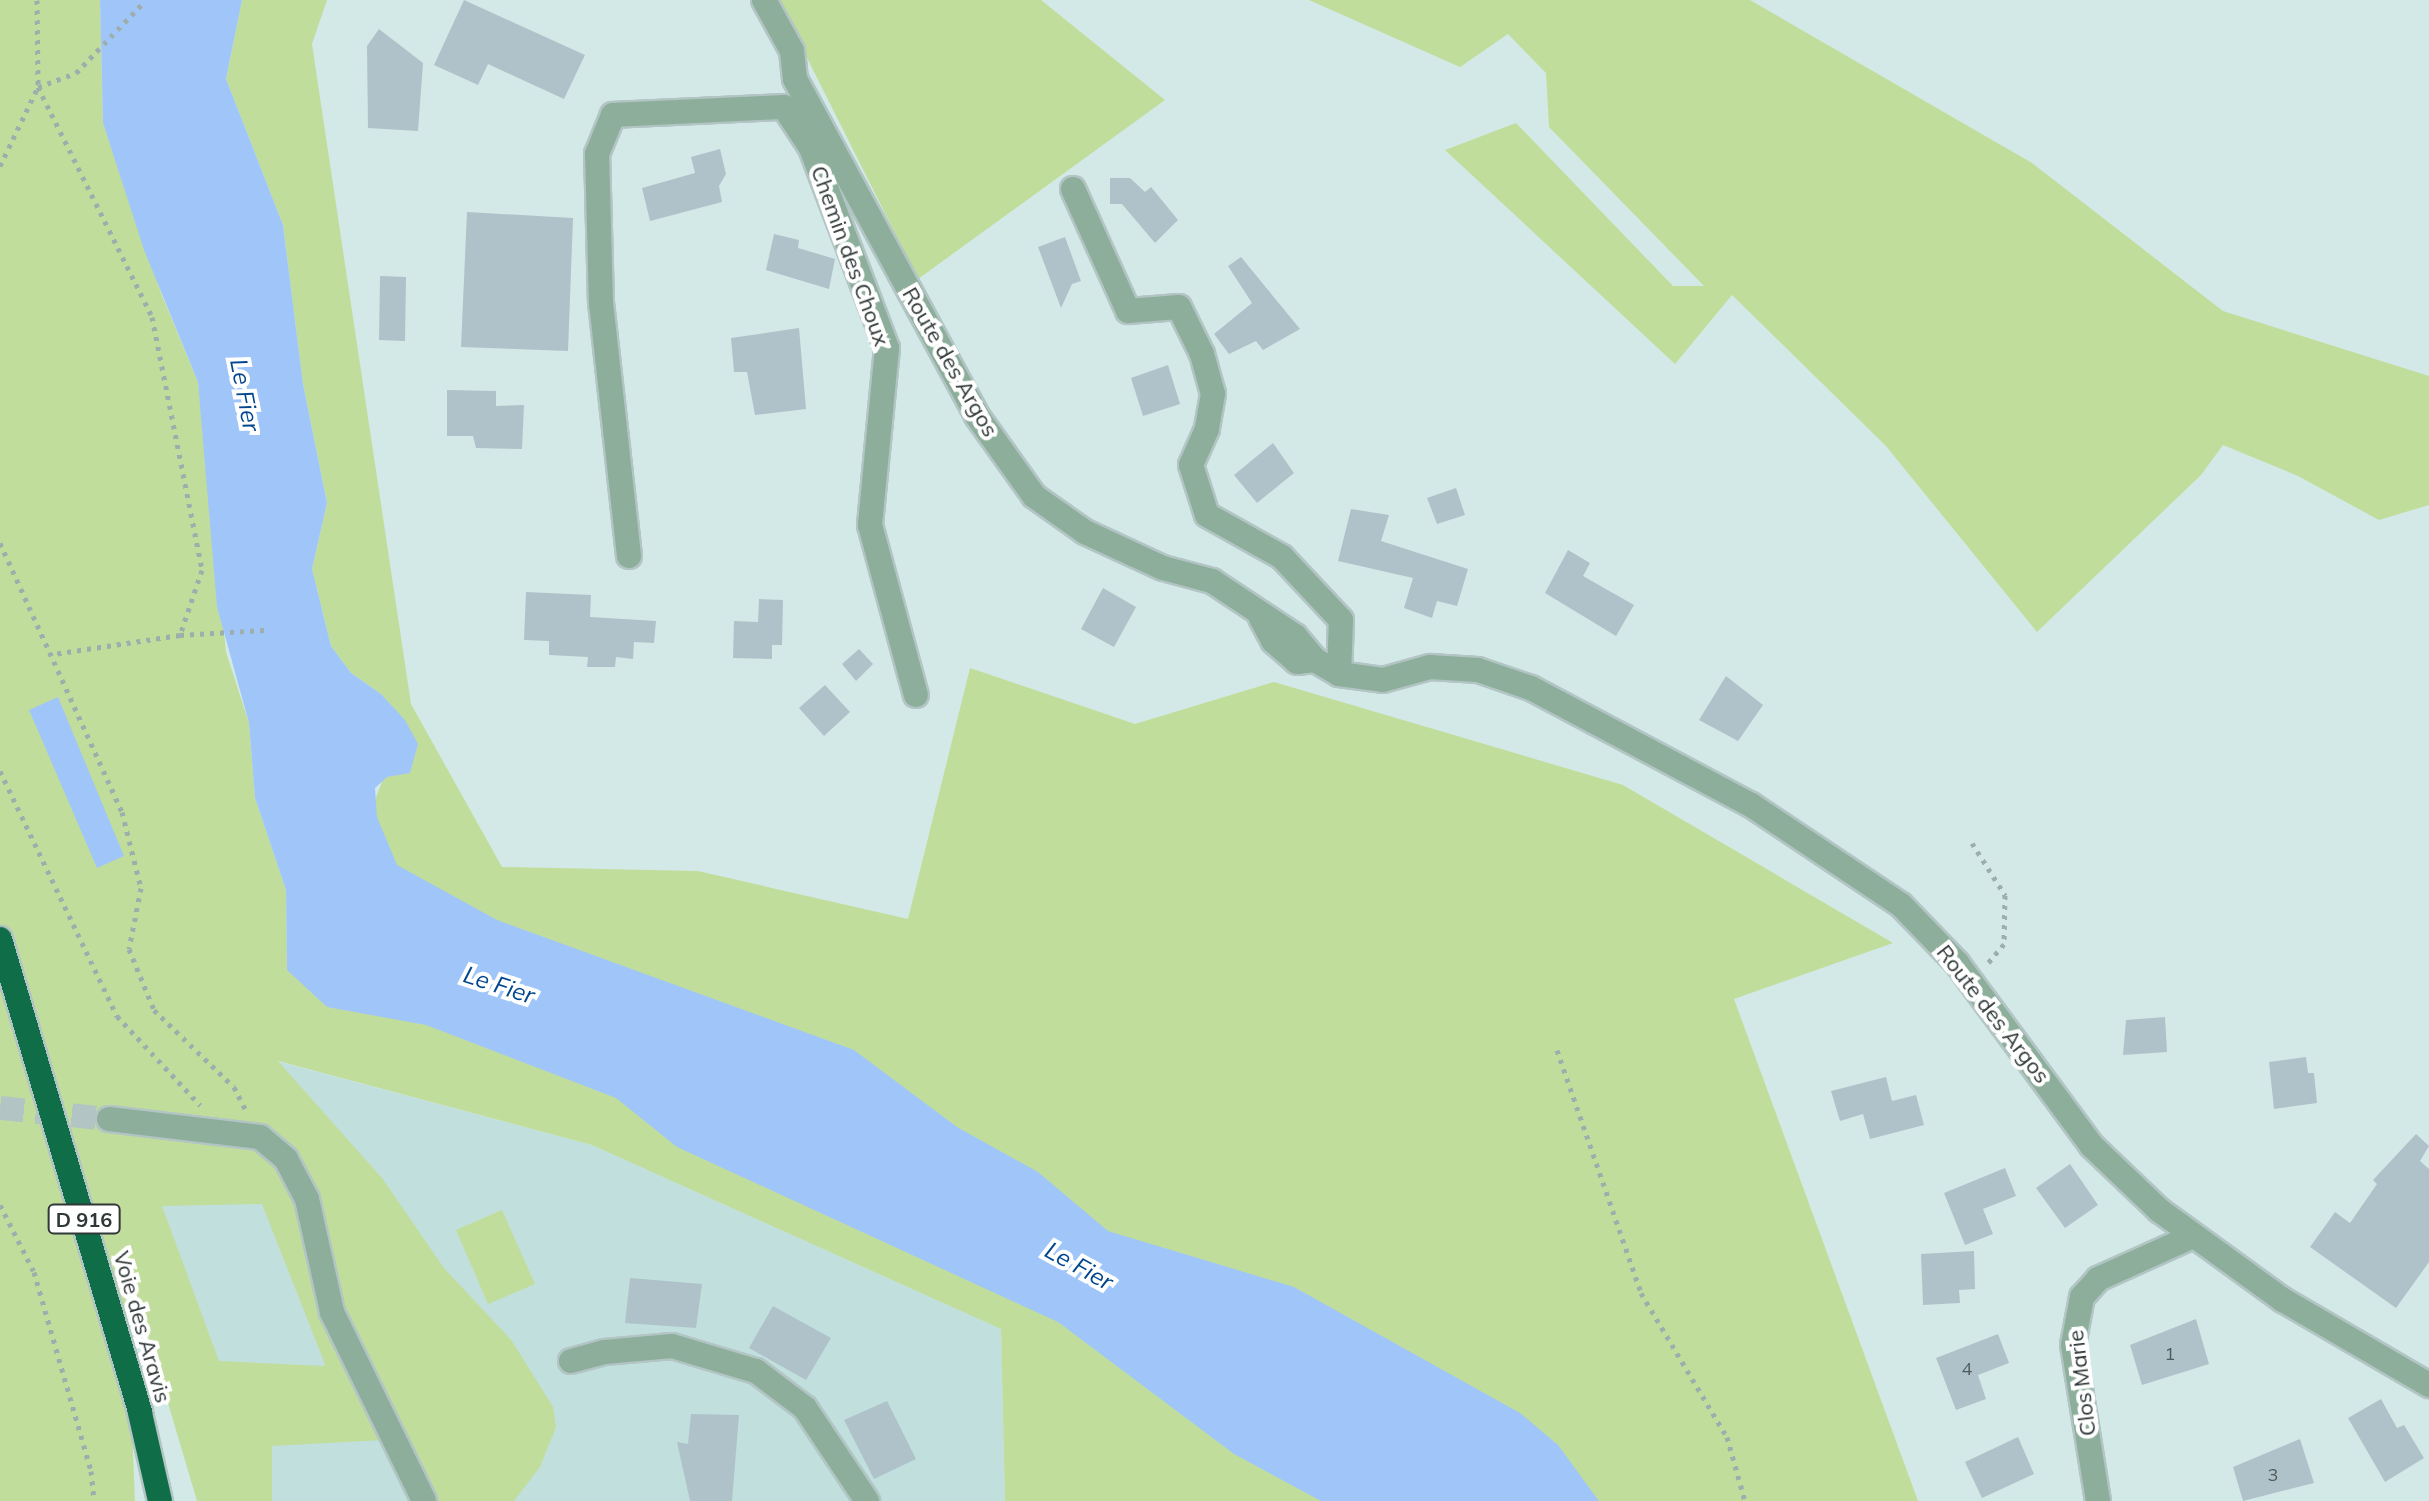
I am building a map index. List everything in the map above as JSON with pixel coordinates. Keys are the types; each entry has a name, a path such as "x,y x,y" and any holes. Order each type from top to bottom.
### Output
{"highway":[{"name":"Voie des Aravis","path":"0,939 136,1399 160,1501"}],"street":[{"name":"Route des Argos","path":"750,0 977,416 1034,496 1085,532 1163,568 1212,581 1261,618 1273,641 1297,662 1315,660 1339,674 1383,680 1388,687 1478,670 1531,688 1751,805 1901,905 1972,982 2092,1146 2191,1237 2283,1300 2429,1385"},
{"name":"Route des Argos","path":"764,0 792,51 790,76"},
{"path":"784,107 790,76"},
{"path":"629,556 601,304 597,154 613,115 784,107 808,121 816,118"},
{"name":"Chemin des Choux","path":"784,107 811,148 887,348 870,525 916,695"},
{"path":"1073,189 1128,311 1179,307 1202,354 1213,394 1207,429 1191,465 1207,515 1282,557 1341,620 1339,674"},
{"path":"109,1119 223,1129 260,1137 286,1159 307,1199 332,1312 424,1501"},
{"name":"Clos Marie","path":"2098,1501 2073,1345 2082,1297 2098,1279 2191,1237"},
{"path":"571,1361 605,1352 672,1346 756,1371 805,1408 867,1501"}],"path":[{"path":"37,0 38,87 152,317 202,570 180,635"},
{"path":"0,166 38,87 76,73 144,2"},
{"path":"0,543 55,654 122,812 141,888 129,949 154,1010 234,1087 260,1137"},
{"path":"55,654 180,635 265,630"},
{"path":"0,771 117,1016 223,1129"},
{"path":"1972,843 2005,895 2005,907 2004,944 1972,982"},
{"path":"1557,1050 1641,1293 1727,1437 1745,1501"},
{"path":"0,1205 34,1272 91,1471 94,1501"}],"shaded area":[{"path":"276,1061 592,1145 1001,1329 1005,1501 197,1501 129,1176"}],"green space":[{"path":"0,0 100,0 103,123 161,293 198,382 226,652 249,723 255,798 286,890 287,970 305,985 405,721 381,694 351,673 331,646 312,569 327,503 303,384 283,225 226,79 242,0 327,0 312,44 411,704 502,867 698,871 908,919 970,668 1135,724 1274,682 1623,785 1893,943 1734,999 1918,1501 1005,1501 1001,1329 592,1145 278,1061 382,1178 444,1268 512,1341 553,1407 556,1427 540,1467 514,1501 434,1501 402,1439 272,1446 272,1501 197,1501 125,1258 135,1501 0,1501","holes":["262,1204 325,1366 219,1361 162,1206"]},
{"path":"778,0 1041,0 1165,100 918,279"},
{"path":"1309,0 1750,0 2032,163 2223,311 2429,376 2429,505 2379,520 2298,476 2223,445 2201,475 2037,632 1886,446 1732,295 1675,364 1445,150 1516,123 1673,286 1704,286 1549,127 1546,73 1508,34 1460,67"},
{"path":"502,1210 535,1284 488,1304 456,1230"}],"water":[{"name":"Le Fier","path":"100,0 242,0 226,79 283,225 303,384 327,503 312,569 331,646 351,673 381,694 405,720 418,744 410,773 387,777 375,788 377,817 397,865 497,920 854,1050 957,1127 1038,1172 1108,1231 1294,1287 1520,1413 1558,1445 1599,1501 1321,1501 1234,1454 1058,1322 677,1147 616,1098 426,1025 327,1007 287,970 286,890 255,798 249,723 217,607 198,382 144,250 103,123"},
{"path":"58,697 124,856 97,868 29,710"}],"building":[{"path":"464,0 585,55 564,99 488,64 478,85 434,65"},
{"path":"379,29 423,63 418,131 368,128 367,46"},
{"path":"720,149 726,174 719,186 722,202 650,221 642,188 695,173 691,157"},
{"path":"1110,178 1130,178 1145,192 1151,187 1178,220 1155,243 1122,204 1110,204"},
{"path":"467,212 573,218 568,351 461,347"},
{"path":"774,234 799,240 798,248 835,259 829,289 766,270"},
{"path":"1065,237 1081,281 1072,284 1061,308 1038,247"},
{"path":"1241,257 1300,329 1263,350 1256,341 1229,354 1214,334 1252,303 1228,266"},
{"path":"380,276 406,277 405,341 379,340"},
{"path":"799,328 806,409 755,415 747,372 734,372 731,338"},
{"path":"1168,365 1180,404 1143,416 1131,378"},
{"path":"447,390 496,391 496,406 524,405 522,449 476,448 473,436 447,436"},
{"path":"1273,443 1294,473 1257,503 1234,475"},
{"path":"1456,488 1465,515 1437,524 1427,498"},
{"path":"1351,509 1389,515 1381,541 1468,569 1457,606 1437,601 1432,618 1404,608 1413,578 1338,561"},
{"path":"1568,550 1590,563 1583,576 1634,605 1616,636 1545,593"},
{"path":"1103,588 1136,607 1114,647 1081,629"},
{"path":"526,592 591,595 590,617 656,621 654,643 634,642 633,659 616,657 615,667 587,667 588,657 549,655 549,641 524,640"},
{"path":"759,599 783,600 782,645 772,645 772,659 733,658 734,621 758,622"},
{"path":"859,649 873,664 856,681 842,664"},
{"path":"1726,676 1763,705 1738,741 1699,720"},
{"path":"825,685 850,712 824,736 799,708"},
{"path":"2165,1017 2167,1052 2123,1055 2126,1020"},
{"path":"2306,1057 2308,1073 2314,1073 2317,1103 2274,1109 2269,1062"},
{"path":"1886,1077 1892,1101 1916,1095 1924,1125 1870,1139 1863,1114 1840,1121 1831,1091"},
{"path":"2416,1134 2429,1146 2420,1161 2429,1169 2429,1262 2396,1308 2310,1247 2335,1212 2350,1223 2377,1184 2373,1180"},
{"path":"2070,1164 2098,1205 2065,1228 2036,1188"},
{"path":"2005,1168 2016,1196 1983,1209 1993,1234 1965,1245 1944,1193"},
{"path":"1974,1251 1975,1289 1959,1290 1960,1303 1923,1305 1921,1254"},
{"path":"630,1278 702,1284 696,1328 625,1323"},
{"path":"773,1306 831,1338 806,1380 749,1348"},
{"path":"2196,1319 2209,1364 2142,1385 2130,1345"},
{"path":"1998,1334 2009,1363 1978,1375 1986,1399 1956,1410 1936,1358"},
{"path":"2381,1399 2397,1428 2404,1425 2424,1458 2385,1482 2348,1418"},
{"path":"887,1401 916,1459 874,1479 844,1420"},
{"path":"691,1414 739,1415 732,1501 690,1501 677,1442 688,1444"},
{"path":"2018,1437 2034,1474 1982,1498 1965,1462"},
{"path":"2300,1439 2314,1483 2243,1501 2233,1467"}],"tunnel":[{"path":"0,1108 109,1119"}]}
